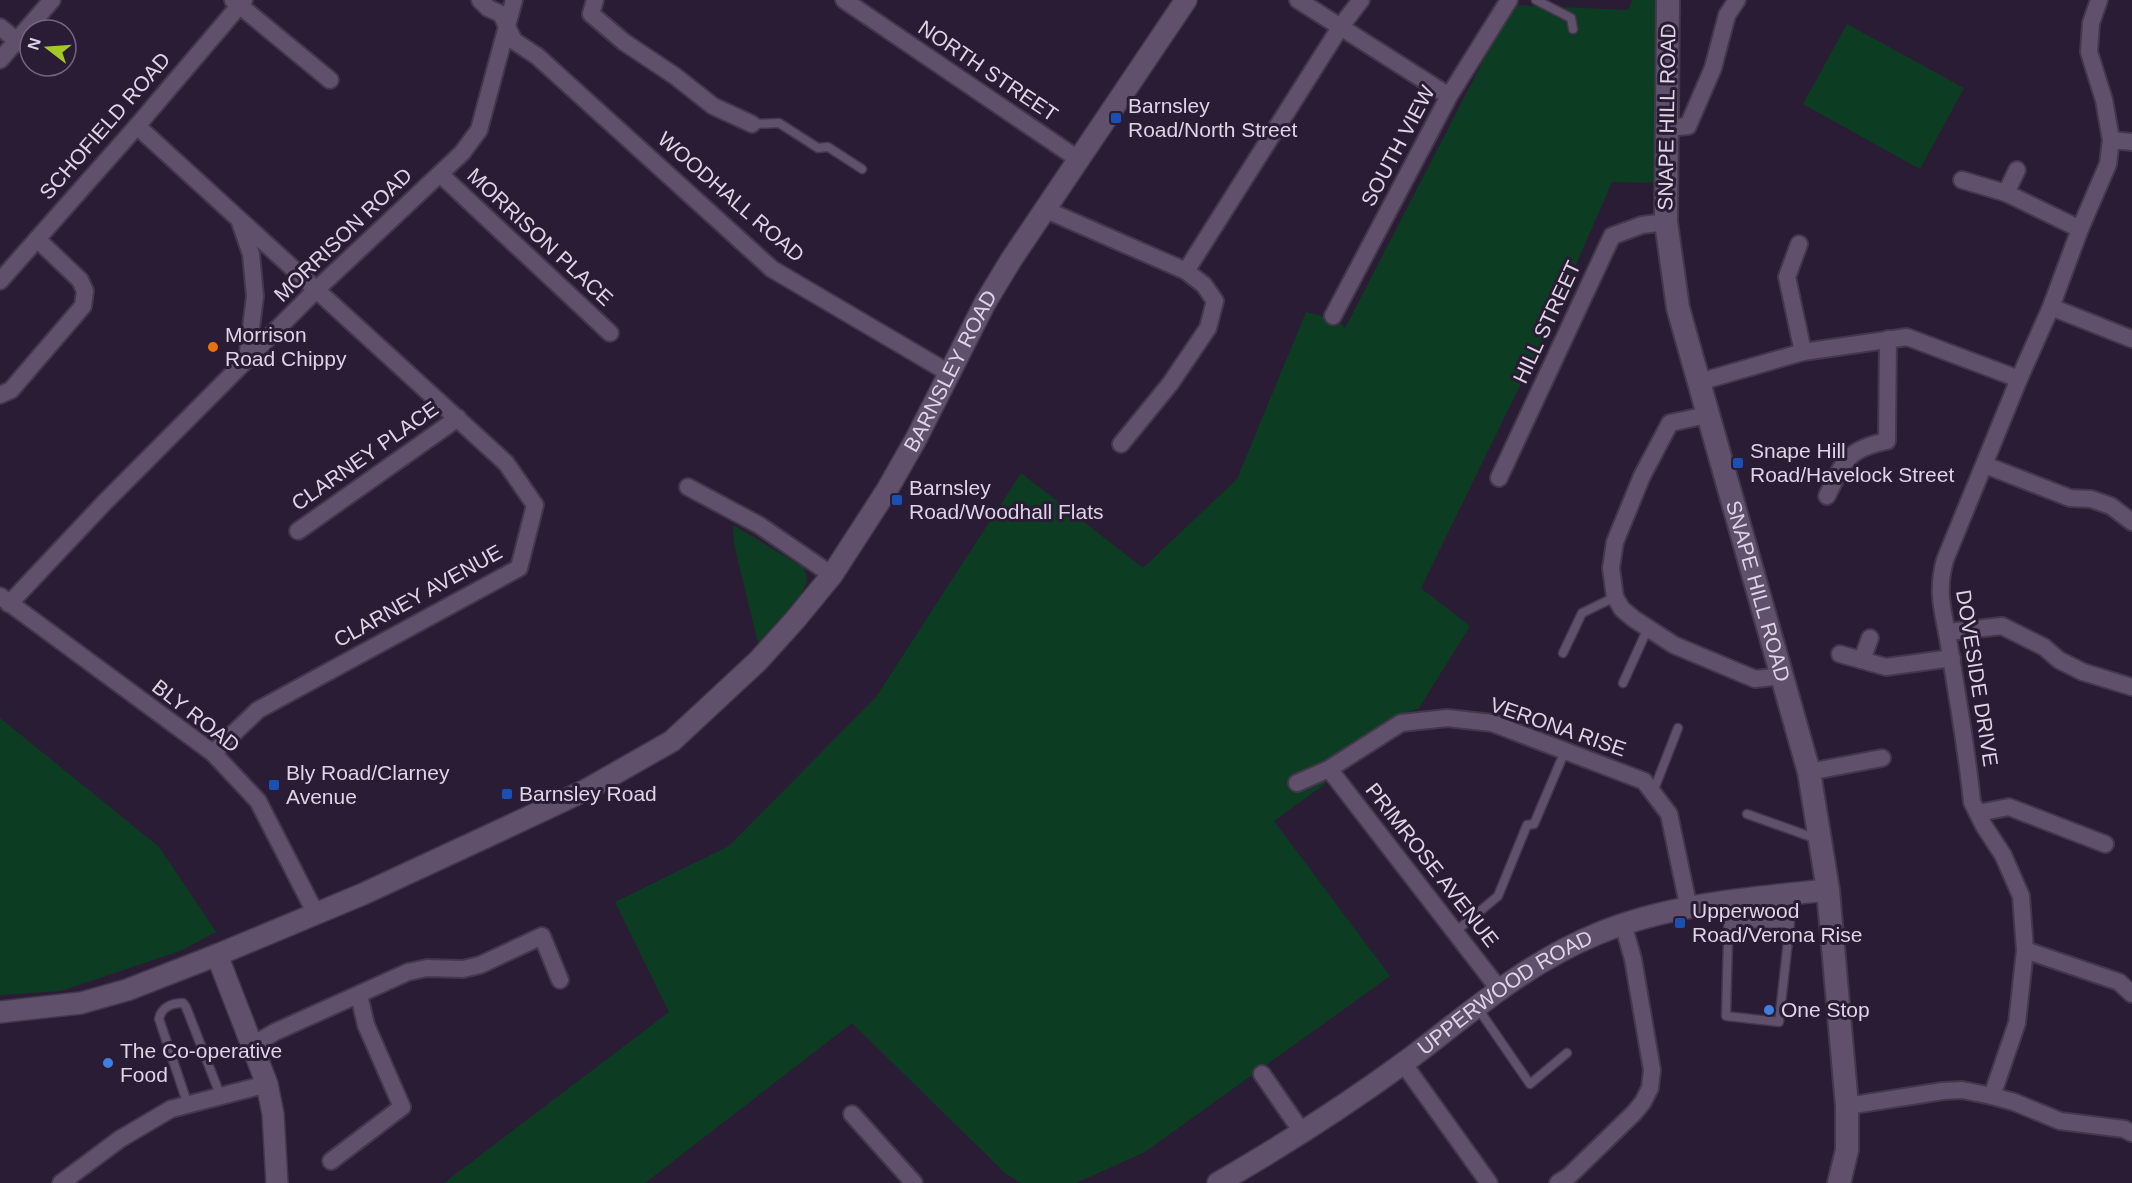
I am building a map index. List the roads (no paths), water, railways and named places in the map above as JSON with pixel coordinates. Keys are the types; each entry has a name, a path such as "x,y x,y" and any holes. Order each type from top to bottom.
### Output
{"main road":[{"name":"SNAPE HILL ROAD","path":"1668,0 1666,222 1678,308 1809,772 1828,890 1847,1106 1847,1150 1839,1183"}],"street":[{"path":"0,60 52,0"},
{"name":"WOODHALL ROAD","path":"480,0 488,8 501,14 514,40 537,56 772,269 950,373"},
{"name":"MORRISON ROAD","path":"5,600 317,289 462,153 479,130 514,0"},
{"path":"595,0 591,14 624,42 675,76 713,106 752,124"},
{"name":"NORTH STREET","path":"844,0 1078,159"},
{"name":"BARNSLEY ROAD","path":"0,1012 81,1003 127,990 217,955 395,879 586,790 672,741 758,661 831,575 887,490 985,303 1044,209 1186,0"},
{"path":"1298,0 1449,96"},
{"path":"1186,271 1341,26 1361,0"},
{"name":"SOUTH VIEW","path":"1333,316 1449,96 1509,0"},
{"path":"1667,128 1688,126 1713,68 1727,15 1737,0"},
{"name":"DOVESIDE DRIVE","path":"1992,1096 2017,1023 2025,950 2020,896 2003,855 1972,802 1948,632 1940,596 1940,579 1945,560 2108,165 2111,140 2104,100 2089,52 2091,23 2099,0"},
{"path":"238,2 330,80"},
{"name":"SCHOFIELD ROAD","path":"0,281 137,126 238,2"},
{"path":"0,27 17,41"},
{"name":"CLARNEY AVENUE","path":"137,126 506,462 535,505 519,568 258,711 213,753"},
{"path":"2111,140 2132,142"},
{"path":"2006,193 2018,170"},
{"name":"MORRISON PLACE","path":"440,174 610,333"},
{"path":"1962,180 2006,193 2080,229"},
{"path":"1044,209 1186,271 1204,285 1215,301 1208,328 1170,384 1121,444"},
{"path":"239,219 251,254 255,296 247,360"},
{"name":"HILL STREET","path":"1499,478 1612,236 1642,225 1666,222"},
{"path":"0,395 11,390 83,306 85,291 80,280 37,239"},
{"path":"1799,244 1787,277 1803,352"},
{"path":"2051,307 2132,339"},
{"path":"1700,382 1803,352 1907,337 2019,379"},
{"path":"1827,496 1842,465 1852,454 1863,447 1887,441 1888,339"},
{"path":"1707,415 1670,423 1642,476 1615,542 1611,568 1615,597 1622,609 1674,645 1755,679 1782,676"},
{"name":"CLARNEY PLACE","path":"298,531 458,418"},
{"path":"1985,465 2070,498 2091,499 2112,506 2132,522"},
{"path":"688,487 759,525 831,575"},
{"name":"BLY ROAD","path":"5,600 213,753 258,801 316,914"},
{"path":"1948,632 2002,626 2044,647 2059,660 2083,672 2132,687"},
{"path":"1862,660 1870,638"},
{"path":"1839,654 1886,667 1952,658"},
{"name":"VERONA RISE","path":"1298,783 1329,769 1401,723 1447,718 1492,723 1644,781 1669,814 1689,909"},
{"path":"1809,772 1882,758"},
{"name":"PRIMROSE AVENUE","path":"1329,769 1499,989"},
{"path":"1978,813 2009,807 2105,844"},
{"name":"UPPERWOOD ROAD","path":"1218,1183 1302,1132 1403,1063 1476,1006 1540,961 1596,934 1623,924 1729,901 1828,890"},
{"path":"1558,1183 1569,1176 1634,1113 1650,1088 1652,1070 1634,959 1623,924"},
{"path":"254,1045 275,1032 408,972 427,968 463,969 480,965 542,936 560,980"},
{"path":"2025,950 2119,982 2132,994"},
{"path":"217,955 254,1045 267,1084 273,1114 277,1183"},
{"path":"331,1161 402,1107 366,1025 359,995"},
{"path":"1403,1063 1489,1183"},
{"path":"1262,1074 1302,1132"},
{"path":"60,1183 120,1139 171,1109 267,1084"},
{"path":"1847,1106 1962,1090 2014,1102 2060,1121 2124,1129 2132,1133"},
{"path":"852,1114 914,1183"}],"lane":[{"path":"1536,0 1571,18 1573,29"},
{"path":"752,124 779,123 818,148 828,147 862,169"},
{"path":"1563,653 1582,612 1615,597"},
{"path":"1623,683 1648,628"},
{"path":"1653,792 1678,728"},
{"path":"1455,932 1498,896 1527,825 1534,824 1565,751"},
{"path":"1747,814 1820,840"},
{"path":"1728,924 1790,923 1779,1022 1726,1016 1728,924 1729,901"},
{"path":"188,1105 159,1019 165,1007 177,1003 183,1003 186,1006 221,1097"},
{"path":"1476,1006 1530,1084 1567,1053"}],"place":[{"name":"Barnsley Road/North Street","path":"1116,118"},
{"name":"Morrison Road Chippy","path":"213,347"},
{"name":"Snape Hill Road/Havelock Street","path":"1738,463"},
{"name":"Barnsley Road/Woodhall Flats","path":"897,500"},
{"name":"Bly Road/Clarney Avenue","path":"274,785"},
{"name":"Barnsley Road","path":"507,794"},
{"name":"Upperwood Road/Verona Rise","path":"1680,923"},
{"name":"One Stop","path":"1769,1010"},
{"name":"The Co-operative Food","path":"108,1063"}]}
